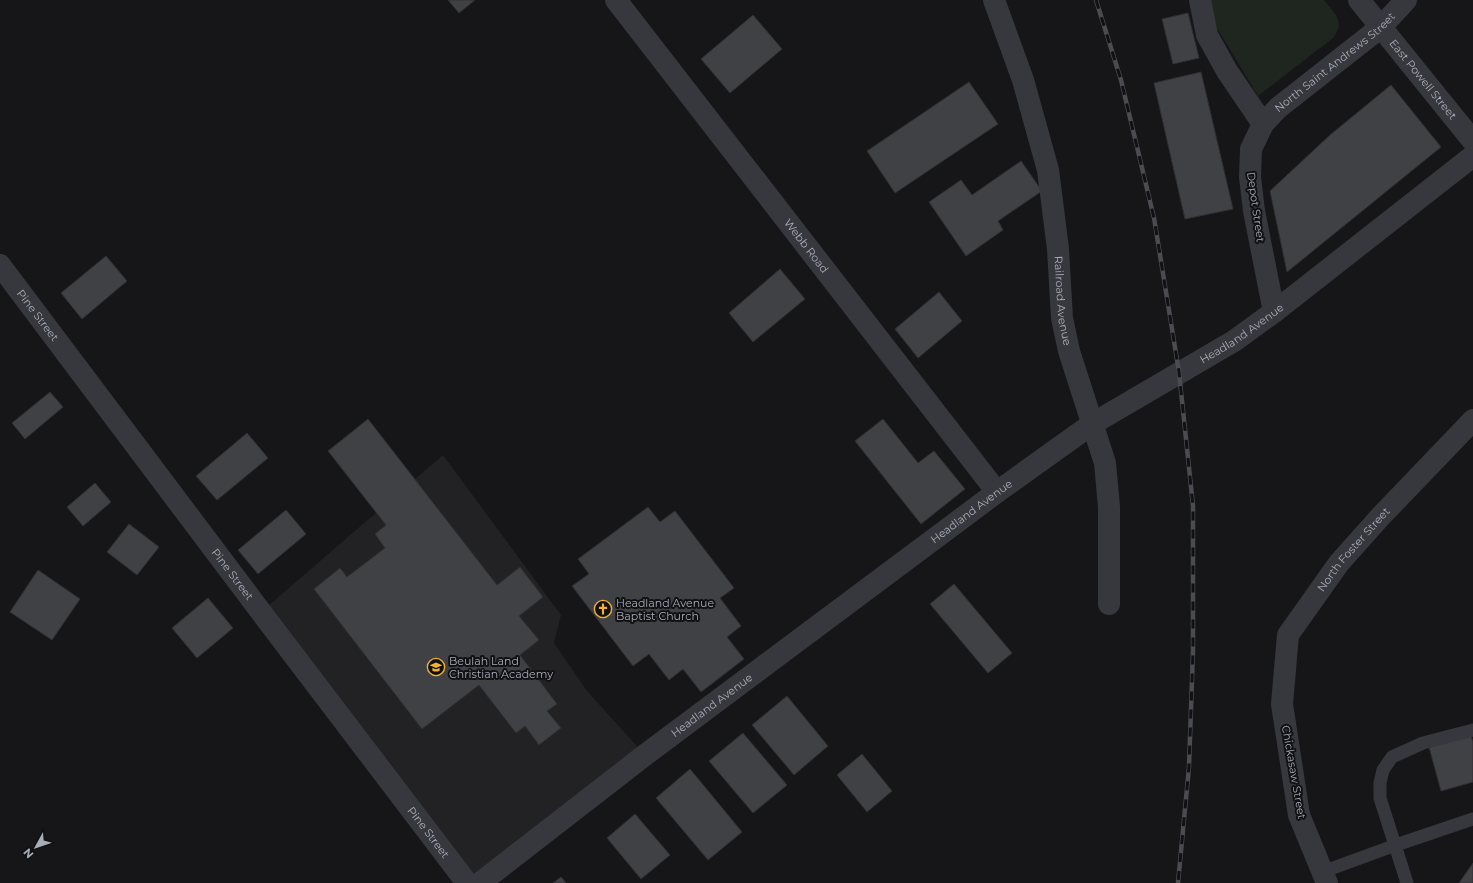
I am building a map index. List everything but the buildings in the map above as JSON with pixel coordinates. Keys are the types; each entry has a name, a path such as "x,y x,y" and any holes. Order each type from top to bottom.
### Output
{"street":[{"name":"Webb Road","path":"616,0 997,492"},
{"name":"Railroad Avenue","path":"994,0 1023,80 1048,170 1058,249 1062,318 1069,351 1105,462 1109,507 1109,604"},
{"path":"1200,0 1207,35 1227,71 1262,124"},
{"name":"East Powell Street","path":"1359,0 1473,140"},
{"name":"North Saint Andrews Street","path":"1262,124 1278,108 1381,27 1406,0"},
{"name":"Depot Street","path":"1262,124 1251,149 1250,177 1254,211 1274,312"},
{"name":"Headland Avenue","path":"480,883 644,756 997,492 1092,424 1222,348 1274,312 1473,156"},
{"name":"Pine Street","path":"0,265 7,290 467,883"},
{"name":"North Foster Street","path":"1282,704 1288,635 1340,563 1381,516 1473,420"},
{"name":"Chickasaw Street","path":"1282,704 1300,815 1325,878"}],"lane":[{"path":"1407,883 1380,798 1380,783 1383,770 1392,757 1423,743 1473,730"},
{"path":"1325,878 1396,845 1473,819"}],"shaded area":[{"path":"1209,0 1324,0 1338,18 1339,27 1333,38 1258,96 1217,28"},
{"name":"Beulah Land Christian Academy","path":"443,455 561,615 554,643 587,691 645,755 480,883 261,612"}],"railway":[{"path":"1096,0 1121,80 1154,218 1179,372 1193,506 1193,651 1189,767 1178,883"}],"place":[{"name":"Headland Avenue Baptist Church","path":"603,609"},
{"name":"Beulah Land Christian Academy","path":"436,667"}]}
